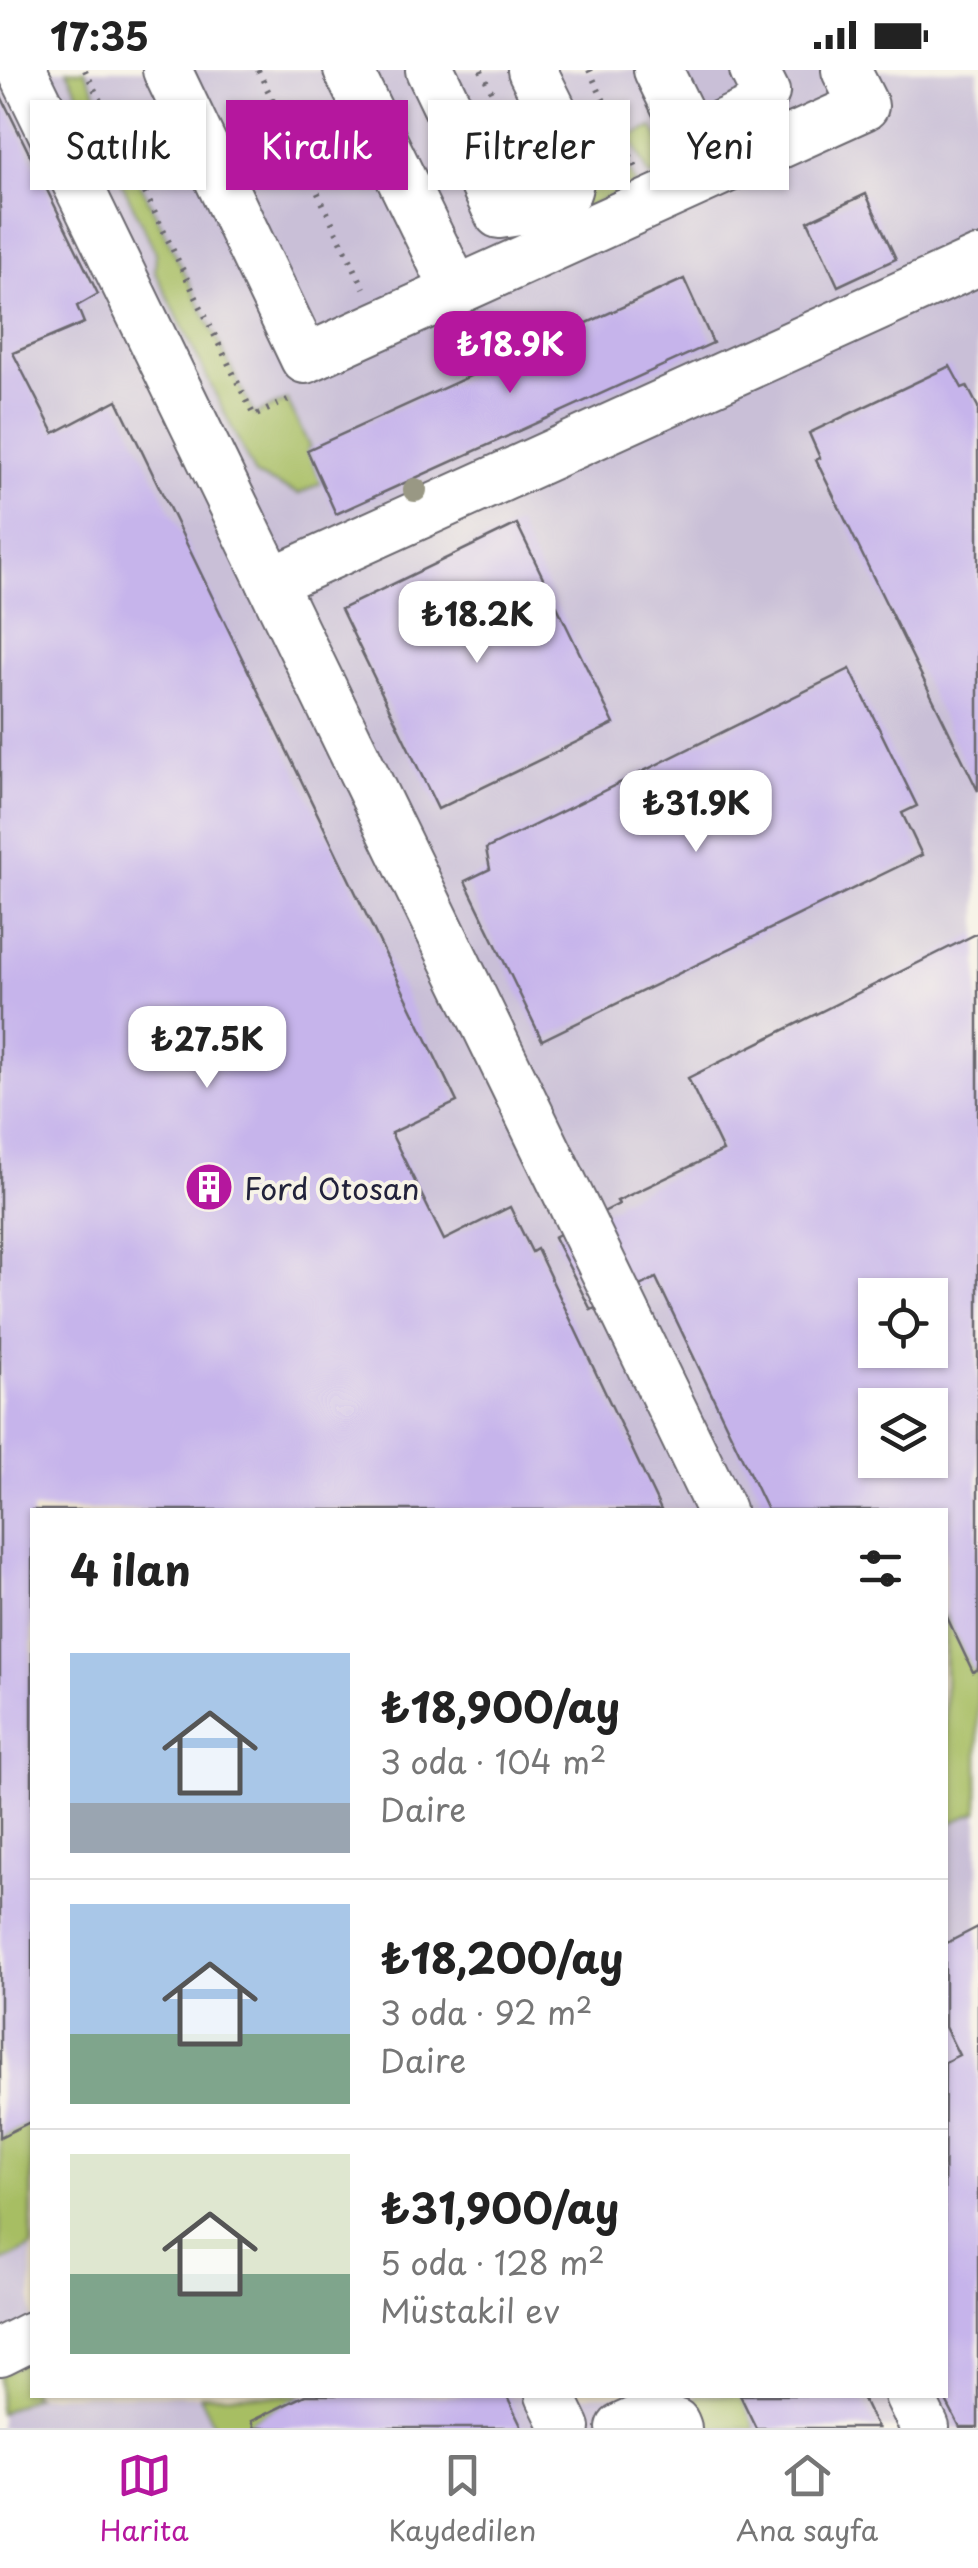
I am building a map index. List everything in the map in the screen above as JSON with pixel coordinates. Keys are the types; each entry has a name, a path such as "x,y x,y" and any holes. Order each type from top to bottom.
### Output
{"street":[{"path":"22,70 720,1508"},
{"path":"167,70 305,359 456,292 650,187"},
{"path":"348,70 456,292"},
{"path":"430,70 499,214 526,210 566,190 575,157 532,70"},
{"path":"658,70 673,100"},
{"path":"789,141 864,106 846,70"},
{"path":"271,582 978,261"},
{"path":"0,2352 30,2337"},
{"path":"551,2398 566,2428"},
{"path":"911,2398 926,2428"},
{"path":"621,2428 646,2416 675,2423 678,2428"}],"path":[{"path":"258,70 382,325"},
{"path":"480,70 546,202"},
{"path":"589,70 644,182"}],"shaded area":[{"name":"Ford Otosan","path":"0,70 978,70 978,2428 0,2428"}],"green space":[{"path":"67,70 85,70 100,100 82,100"},
{"path":"650,128 650,177 630,136"},
{"path":"125,190 144,190 254,415 287,400 322,482 299,494 255,475 155,271 156,253"},
{"path":"585,190 623,190 581,210"},
{"path":"948,1619 974,1671 978,1669 978,1812 948,1824"},
{"path":"30,2122 30,2248 0,2263 0,2137"},
{"path":"30,2360 31,2398 0,2413 0,2375"},
{"path":"201,2398 299,2398 251,2421 254,2428 216,2428"},
{"path":"695,2398 741,2398 756,2428 698,2428 689,2409"}],"building":[{"name":"Ford Otosan","path":"0,94 30,155 30,190 47,190 98,294 77,306 84,323 13,353 54,433 117,400 457,1102 391,1133 444,1240 510,1207 532,1252 537,1249 660,1508 30,1508 30,2122 0,2137"},
{"path":"866,194 896,259 838,286 808,221"},
{"path":"684,279 713,343 336,514 307,450"},
{"path":"950,366 978,407 978,791 816,460 820,458 809,433"},
{"path":"517,524 614,724 438,809 341,609"},
{"path":"850,669 917,806 902,813 922,855 542,1040 465,881 490,869 486,849"},
{"path":"978,933 978,1669 973,1672 948,1619 948,1508 766,1508 656,1278 591,1310 554,1237 619,1204 617,1201 723,1151 688,1078"},
{"path":"978,1927 978,2428 960,2428 945,2398 948,2398 948,2060 959,2055 948,2033 948,1942"},
{"path":"299,2398 507,2398 522,2428 254,2428 251,2421"},
{"path":"741,2398 862,2398 877,2428 756,2428"}],"place":[{"name":"Ford Otosan","path":"209,1187"}]}
